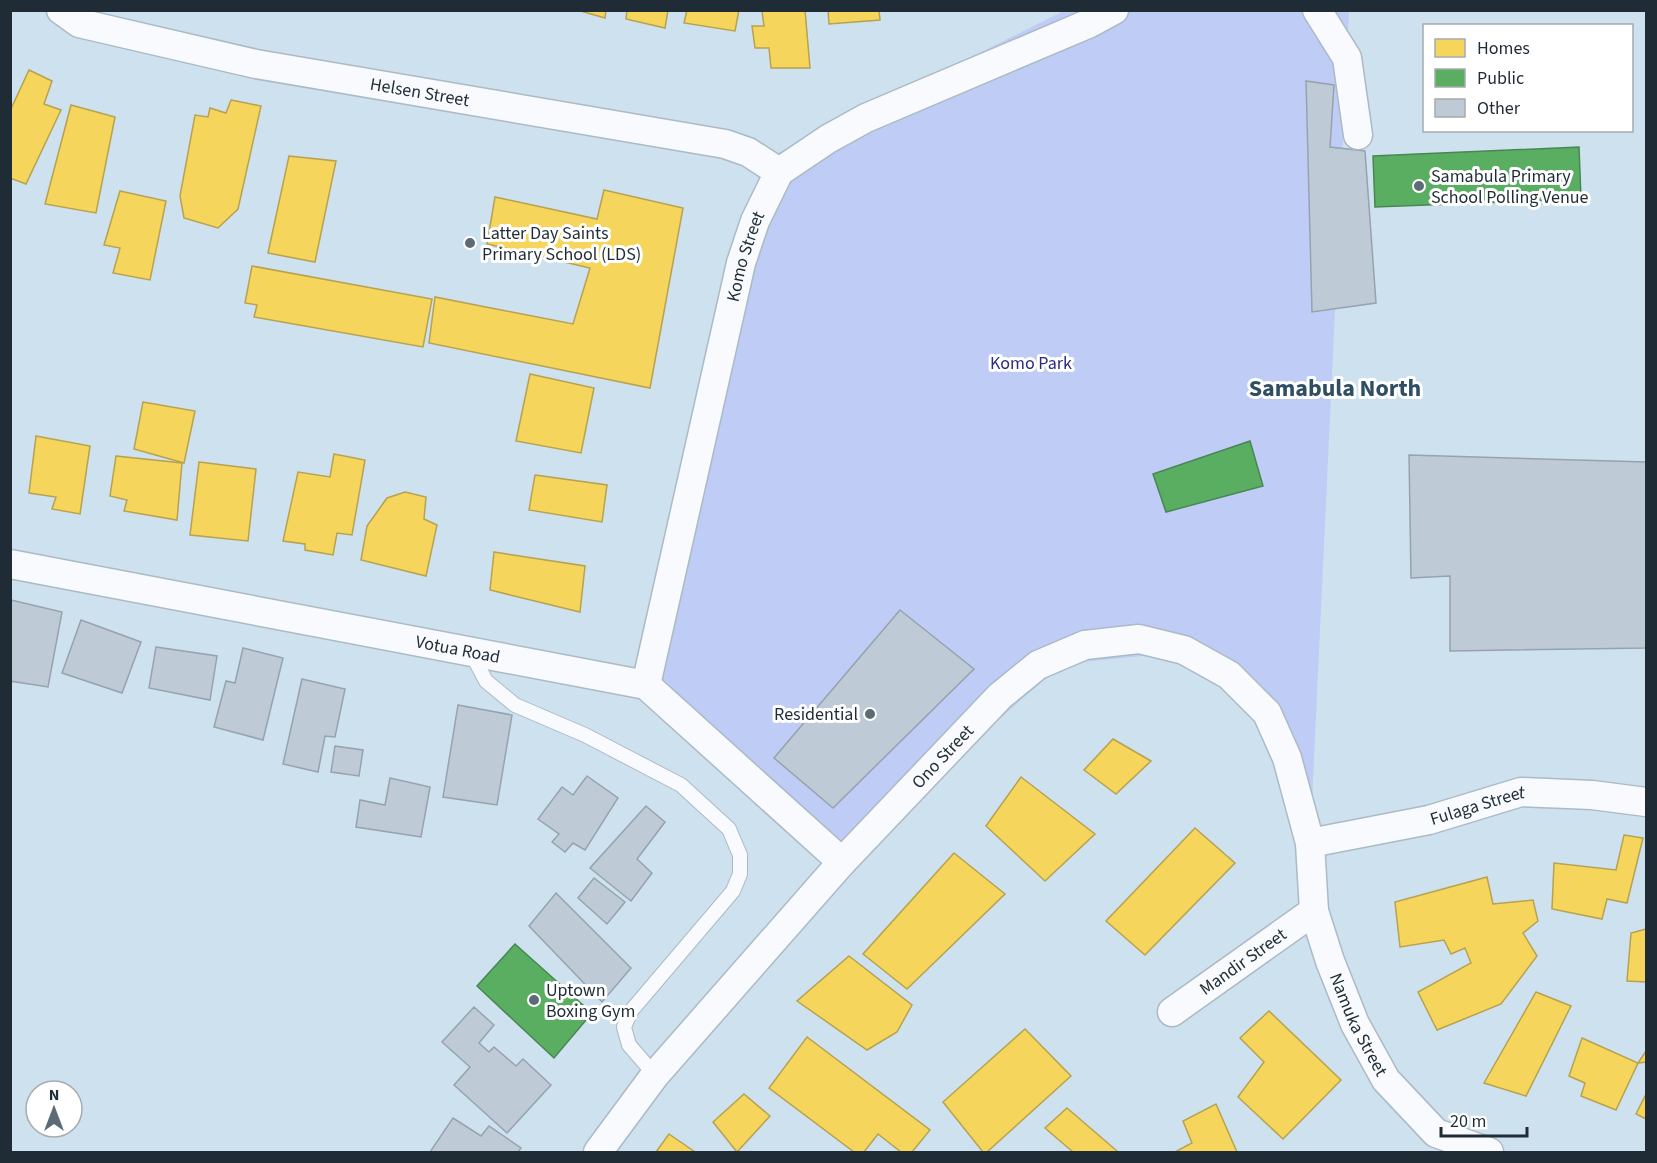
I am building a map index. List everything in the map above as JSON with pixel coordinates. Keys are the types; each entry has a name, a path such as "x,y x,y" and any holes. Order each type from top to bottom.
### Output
{"street":[{"name":"Helsen Street","path":"61,10 79,23 256,64 725,144 748,152 779,172"},
{"path":"1317,10 1347,58 1358,135"},
{"name":"Komo Street","path":"646,684 741,264 755,221 779,172 828,139 866,118 1098,15"},
{"name":"Votua Road","path":"10,564 646,684"},
{"name":"Ono Street","path":"598,1152 655,1075 842,862 1000,696 1038,665 1085,645 1139,639 1184,650 1229,675 1267,712 1287,758 1310,843"},
{"path":"646,684 842,862"},
{"name":"Fulaga Street","path":"1310,843 1430,820 1521,792 1592,795 1647,802"},
{"name":"Namuka Street","path":"1310,843 1314,911 1330,961 1355,1024 1386,1080 1436,1133 1488,1152"},
{"name":"Mandir Street","path":"1172,1012 1314,911"}],"lane":[{"path":"470,651 486,681 515,705 585,735 681,785 729,829 740,855 740,874 733,891 631,1011 624,1027 629,1045 655,1075"}],"green space":[{"name":"Komo Park","path":"1064,11 1349,11 1310,843 1276,710 1183,652 1062,664 834,864 650,685 762,161"}],"building: Homes":[{"path":"577,10 606,10 605,18"},
{"path":"627,10 668,10 665,28 626,19"},
{"path":"687,10 739,10 735,31 684,23"},
{"path":"805,10 810,68 771,68 769,48 755,48 752,26 764,26 762,11"},
{"path":"828,10 879,10 880,20 829,24"},
{"path":"29,70 52,81 44,104 61,110 26,184 10,178 10,111"},
{"path":"231,100 261,106 238,209 218,228 184,218 180,196 195,115 208,117 210,108 226,113"},
{"path":"71,105 115,117 96,213 45,204"},
{"path":"289,156 336,161 315,262 268,253"},
{"path":"604,190 683,208 650,388 429,343 435,297 573,324 590,268 487,244 495,197 597,219"},
{"path":"120,191 166,201 150,280 113,273 120,248 104,245"},
{"path":"252,266 432,299 423,347 254,317 257,305 245,303"},
{"path":"530,374 594,388 581,453 516,441"},
{"path":"143,402 195,411 184,463 134,449"},
{"path":"36,436 90,446 80,514 52,509 56,497 29,493"},
{"path":"334,454 365,460 352,535 337,533 333,555 305,550 305,544 283,541 298,472 330,477"},
{"path":"116,456 182,463 177,520 124,511 127,500 110,496"},
{"path":"199,462 256,469 248,541 190,535"},
{"path":"535,475 607,485 602,522 529,510"},
{"path":"405,492 426,497 424,519 437,525 426,576 361,560 367,526 387,498"},
{"path":"494,552 585,566 580,612 490,590"},
{"path":"1113,739 1151,761 1116,794 1084,770"},
{"path":"1021,777 1095,834 1045,881 986,826"},
{"path":"1195,828 1235,863 1145,955 1106,921"},
{"path":"1624,835 1643,838 1627,903 1607,899 1602,919 1552,909 1554,863 1616,870"},
{"path":"954,853 1005,894 907,989 863,954"},
{"path":"1487,877 1493,904 1533,900 1538,921 1523,933 1537,956 1501,1004 1437,1030 1418,992 1471,963 1465,948 1451,954 1444,940 1400,947 1395,902"},
{"path":"1646,929 1646,982 1627,981 1631,933"},
{"path":"849,956 912,1005 897,1032 867,1050 797,1001"},
{"path":"1536,992 1571,1006 1526,1096 1484,1083"},
{"path":"1269,1011 1341,1080 1283,1139 1238,1097 1264,1062 1240,1038"},
{"path":"1025,1029 1071,1076 987,1152 983,1152 943,1102"},
{"path":"807,1037 930,1130 912,1152 901,1152 878,1134 864,1152 854,1152 769,1088"},
{"path":"1582,1038 1638,1063 1616,1110 1581,1096 1585,1083 1569,1076"},
{"path":"1646,1051 1646,1062 1638,1063"},
{"path":"744,1094 770,1116 737,1152 713,1122"},
{"path":"1646,1094 1646,1119 1636,1114"},
{"path":"1216,1104 1237,1152 1175,1152 1192,1143 1183,1121"},
{"path":"1067,1108 1117,1151 1073,1152 1045,1128"},
{"path":"669,1134 695,1152 656,1152"}],"building: Public":[{"path":"1579,147 1581,199 1375,207 1373,156"},
{"path":"1250,441 1263,486 1166,512 1153,474"},
{"name":"Uptown Boxing Gym","path":"515,944 592,1013 554,1058 477,986"}],"building: Other":[{"path":"1306,81 1334,85 1330,147 1365,151 1376,303 1312,312"},
{"path":"1409,455 1646,462 1646,648 1450,651 1450,576 1411,578"},
{"path":"11,600 62,612 48,687 10,681"},
{"name":"Residential","path":"900,610 974,669 833,808 774,758"},
{"path":"81,620 141,642 122,693 62,673"},
{"path":"156,647 217,656 210,700 149,688"},
{"path":"243,648 283,658 263,740 214,727 226,681 235,683"},
{"path":"302,679 345,689 335,737 325,736 318,772 283,764"},
{"path":"458,705 512,715 497,805 443,797"},
{"path":"335,746 363,750 359,776 331,772"},
{"path":"587,776 618,798 585,850 573,843 565,852 552,842 559,834 538,819 562,787 573,795"},
{"path":"390,778 430,787 421,837 356,827 360,800 385,805"},
{"path":"646,806 665,822 637,859 652,873 631,901 590,868"},
{"path":"594,878 625,902 607,924 578,898"},
{"path":"556,893 631,968 602,1002 529,926"},
{"path":"474,1007 494,1025 479,1043 489,1052 494,1047 516,1066 523,1059 551,1085 507,1133 454,1085 470,1067 442,1042"},
{"path":"453,1118 481,1136 489,1126 521,1148 518,1152 430,1152"}],"place":[{"name":"Samabula Primary School Polling Venue","path":"1419,186"},
{"name":"Latter Day Saints Primary School (LDS)","path":"470,243"},
{"name":"Residential","path":"870,714"},
{"name":"Uptown Boxing Gym","path":"534,1000"}],"district":[{"name":"Samabula North","path":"1335,388"}]}
